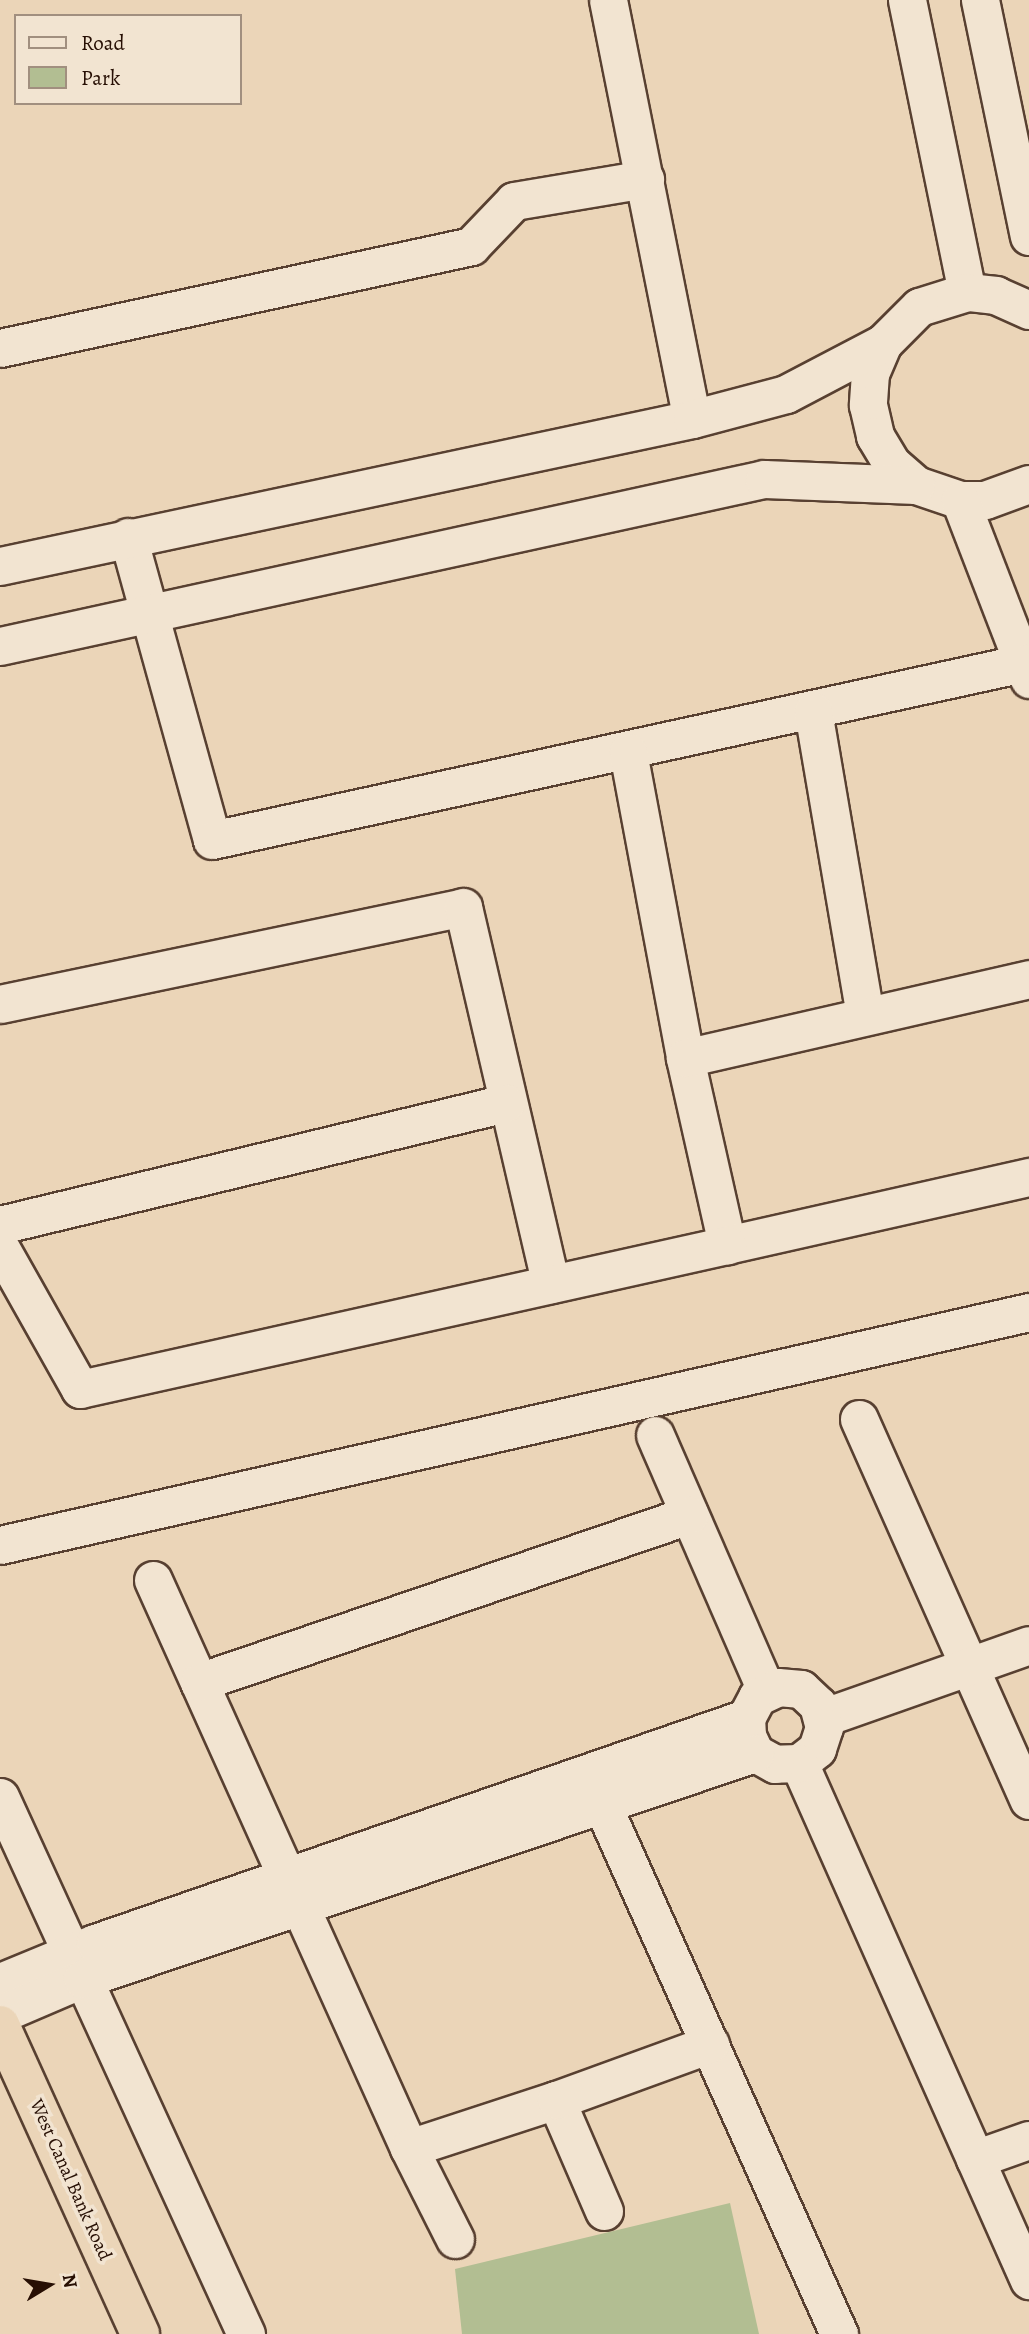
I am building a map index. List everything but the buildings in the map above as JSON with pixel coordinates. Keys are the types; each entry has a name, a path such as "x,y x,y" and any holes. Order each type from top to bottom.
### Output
{"highway":[{"name":"West Canal Bank Road","path":"4,2002 140,2334"}],"street":[{"path":"608,0 692,419"},
{"path":"907,0 967,292"},
{"path":"980,0 1029,236"},
{"path":"0,348 471,246 514,201 645,179"},
{"path":"0,566 692,419 786,394 883,343 919,307 967,292 996,295 1029,310"},
{"path":"883,343 870,373 868,405 876,436 892,464 916,485"},
{"path":"0,646 764,480 916,485 960,500 985,500 1029,484"},
{"path":"128,537 212,840 813,711 1026,671 960,500"},
{"path":"813,711 865,1014"},
{"path":"628,752 685,1058 727,1245"},
{"path":"0,1004 463,906 506,1103 551,1284"},
{"path":"685,1058 865,1014 1029,979"},
{"path":"0,1224 506,1103"},
{"path":"0,1247 80,1389 1029,1177"},
{"path":"0,1545 1029,1312"},
{"path":"859,1419 1029,1800"},
{"path":"595,1789 756,1705 778,1686 801,1689 818,1704 824,1727 817,1749 799,1763 775,1764 755,1752 747,1736 756,1705 689,1515 655,1435"},
{"path":"198,1682 689,1515"},
{"path":"153,1580 409,2148 454,2239"},
{"path":"822,1718 1029,1645"},
{"path":"4,2002 65,1970 595,1789 755,1752"},
{"path":"799,1763 1029,2280"},
{"path":"595,1789 839,2334"},
{"path":"0,1797 65,1970 246,2334"},
{"path":"409,2148 556,2100 710,2044"},
{"path":"556,2100 604,2211"},
{"path":"975,2159 1029,2140"}],"green space":[{"path":"730,2203 759,2334 462,2334 455,2269"}]}
